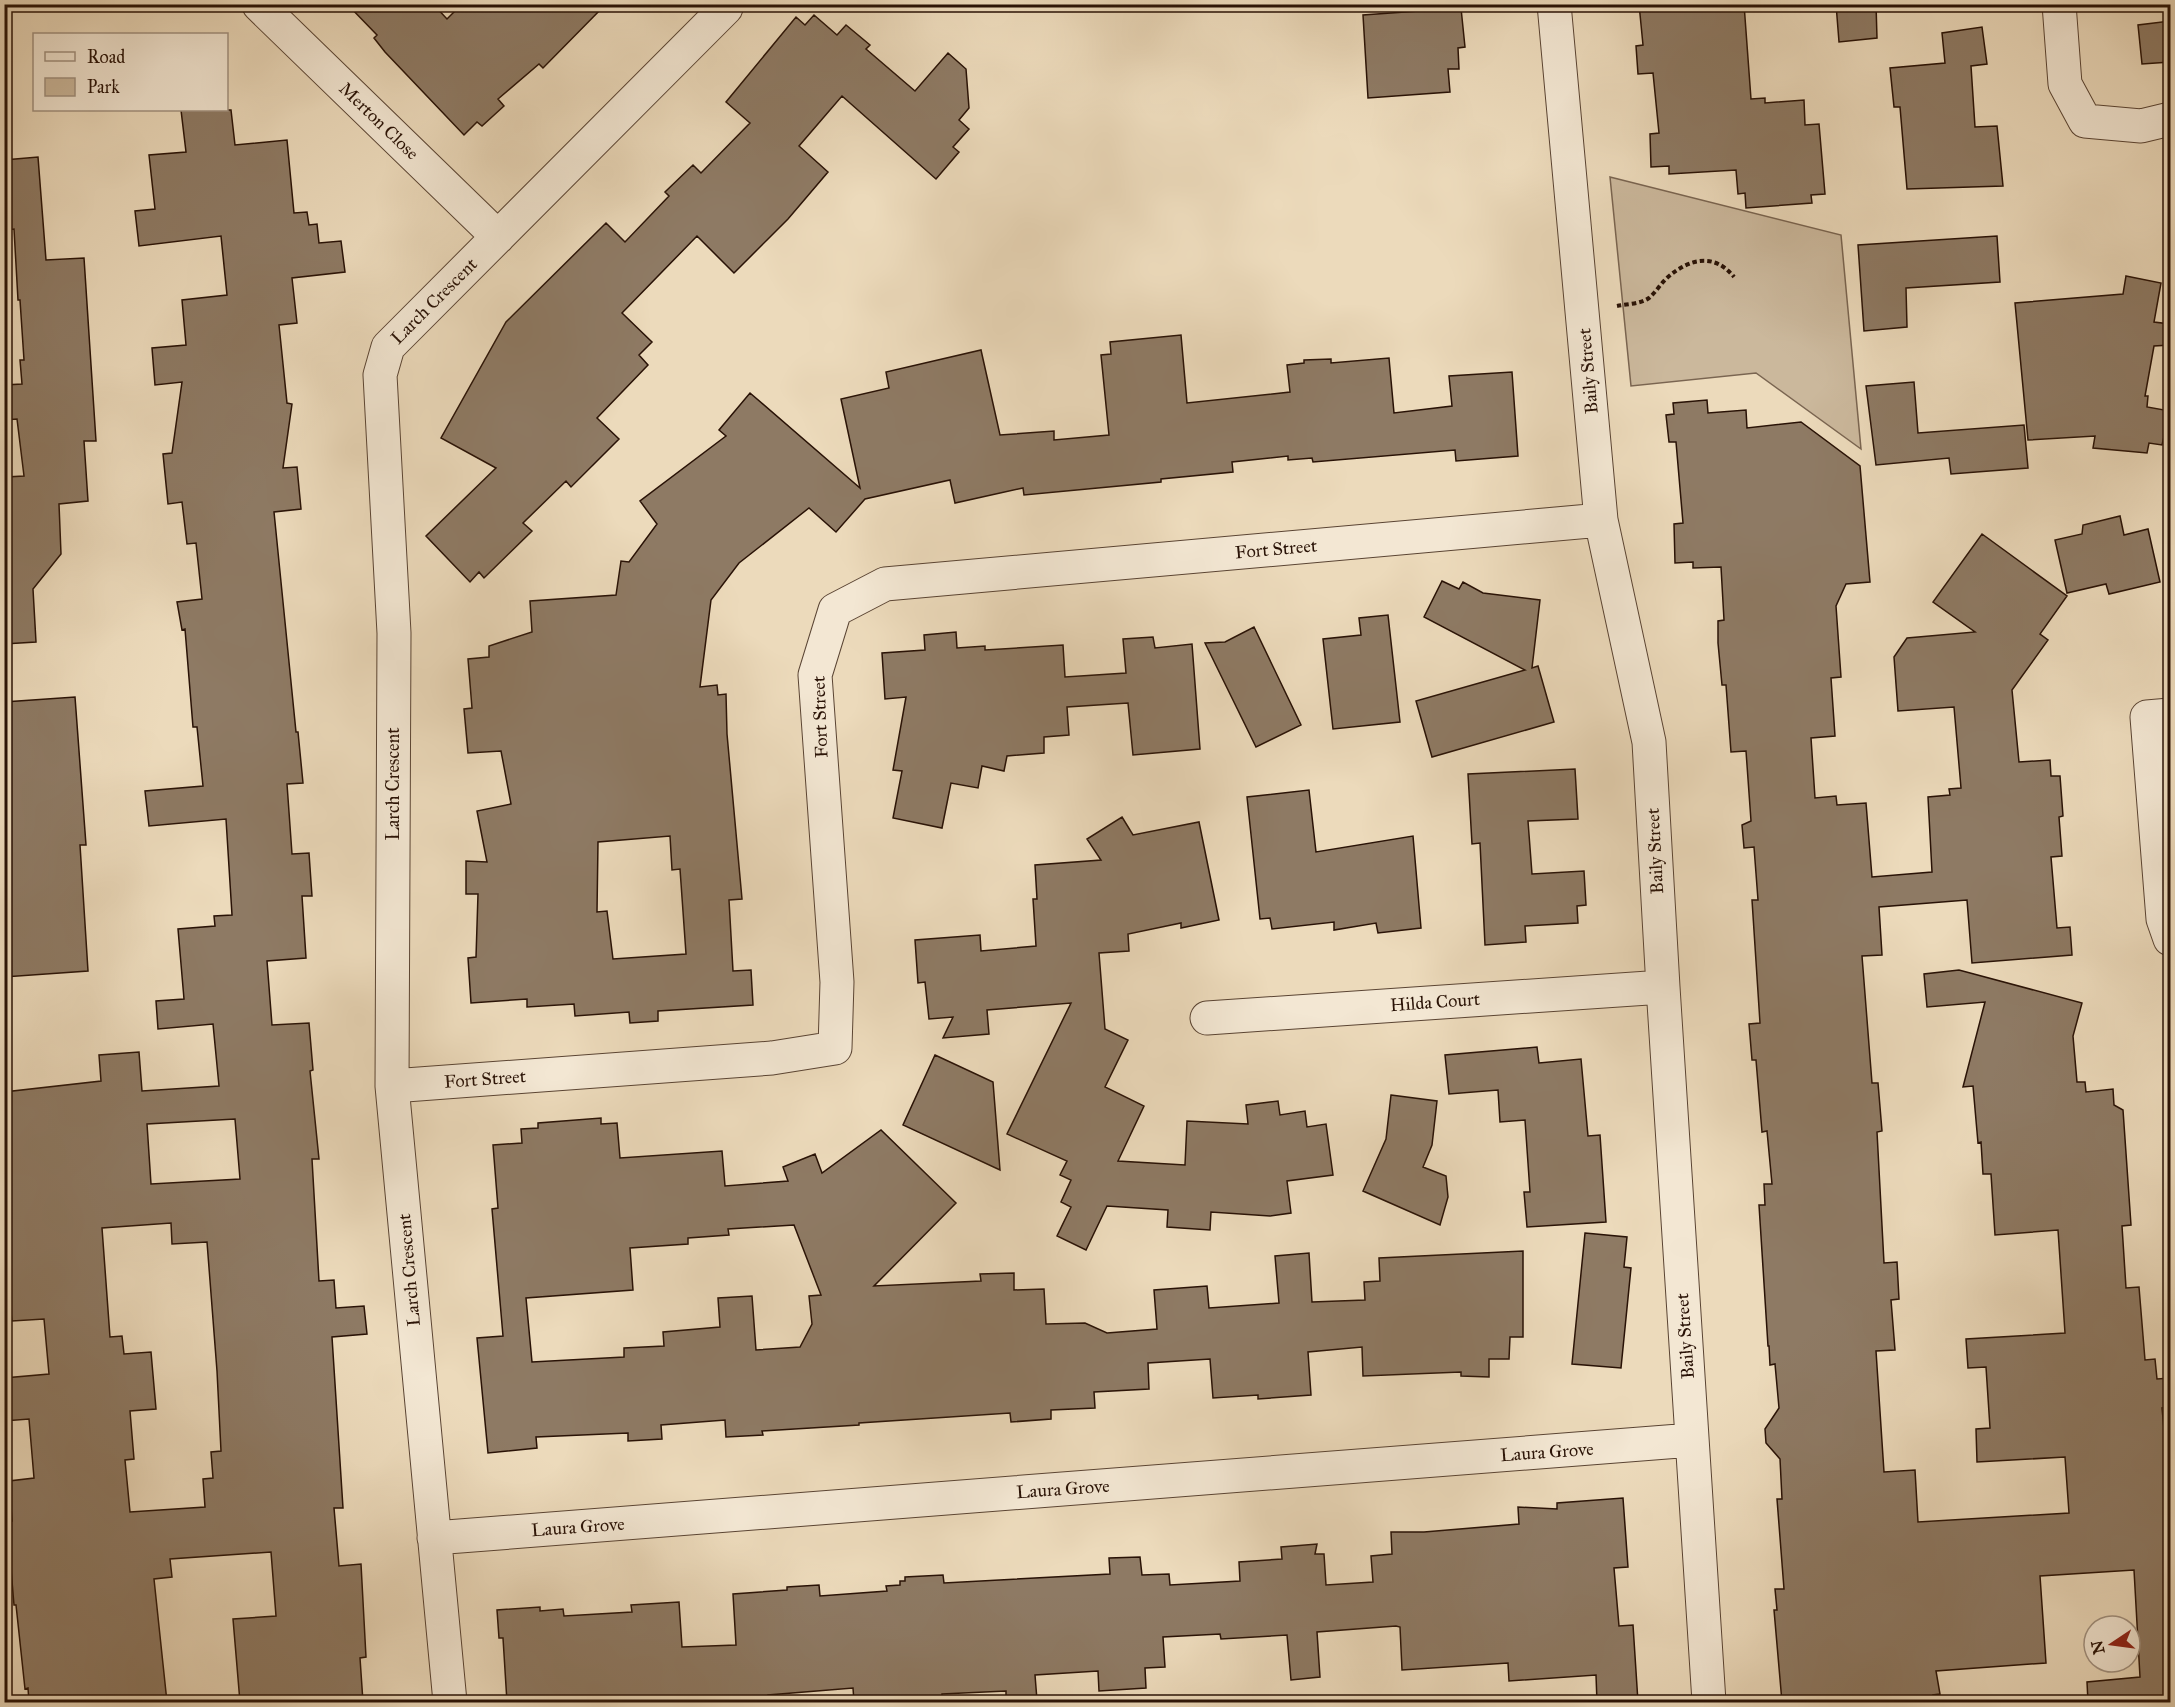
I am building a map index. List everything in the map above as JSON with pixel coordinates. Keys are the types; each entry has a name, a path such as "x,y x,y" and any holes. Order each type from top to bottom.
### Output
{"street":[{"name":"Larch Crescent","path":"450,1702 392,1086 394,633 380,375 388,347 717,17 727,4"},
{"name":"Baily Street","path":"1554,4 1601,520 1649,742 1709,1702"},
{"path":"2059,4 2065,84 2085,121 2156,122"},
{"name":"Merton Close","path":"259,5 498,237"},
{"name":"Fort Street","path":"392,1086 772,1058 834,1048 837,982 815,675 835,610 885,584 1601,520"},
{"path":"2159,716 2163,919 2170,939"},
{"name":"Hilda Court","path":"1207,1017 1663,987"},
{"name":"Laura Grove","path":"434,1538 1692,1440"}],"path":[{"path":"1617,306 1648,299 1675,272 1693,263 1714,261 1722,264 1734,276"}],"green space":[{"path":"1610,177 1841,235 1861,449 1756,373 1631,386"}],"building":[{"path":"347,4 433,4 447,19 462,4 606,4 543,68 539,64 498,99 504,106 482,126 477,122 464,135 385,52 374,38 377,35"},
{"path":"1639,4 1744,4 1751,99 1765,98 1765,103 1804,100 1805,125 1819,124 1825,194 1811,195 1812,203 1746,208 1745,193 1738,194 1736,170 1669,174 1669,166 1651,167 1650,134 1659,133 1653,73 1638,74 1636,46 1643,45"},
{"path":"1836,4 1876,4 1877,38 1839,42"},
{"path":"1461,8 1465,47 1458,48 1459,69 1448,69 1450,92 1368,98 1363,15"},
{"path":"814,15 837,35 846,25 870,45 866,49 915,91 948,53 966,69 969,108 959,120 969,129 953,147 959,152 936,179 842,96 799,146 828,172 788,219 734,273 697,236 622,313 652,342 639,355 648,365 597,418 619,439 571,487 566,481 523,523 532,531 484,578 479,572 470,582 426,536 496,468 441,438 506,322 606,223 625,242 669,196 665,192 693,165 701,173 750,123 726,102 796,17 805,25"},
{"path":"2170,21 2170,62 2142,64 2138,25"},
{"path":"1982,27 1987,64 1971,66 1975,127 1997,126 2003,186 1907,189 1900,107 1894,107 1890,68 1945,63 1942,33"},
{"path":"231,110 235,145 287,140 294,213 307,212 309,225 317,224 319,243 341,241 345,272 292,278 297,323 279,325 287,403 292,404 283,468 297,467 301,509 274,512 303,783 287,784 292,854 309,853 312,896 302,896 306,958 267,961 272,1025 309,1023 313,1070 310,1071 319,1159 312,1159 319,1281 334,1280 336,1308 364,1306 367,1334 332,1337 343,1508 334,1508 339,1566 361,1564 366,1657 360,1658 363,1702 240,1702 233,1619 276,1616 271,1552 170,1559 172,1577 154,1579 167,1702 29,1702 28,1688 25,1689 16,1605 14,1605 7,1521 12,1521 9,1481 34,1478 29,1419 4,1421 4,1378 49,1374 44,1319 12,1321 10,1303 4,1304 4,1092 101,1081 99,1055 139,1052 142,1091 219,1086 213,1024 158,1029 156,1001 184,999 178,929 215,926 214,916 232,915 226,819 149,826 145,791 203,786 197,727 193,727 185,629 182,630 177,602 202,599 196,543 187,544 182,502 168,504 163,454 172,453 182,382 155,385 152,348 186,345 182,300 227,295 221,236 139,246 135,211 155,209 149,155 186,152 181,111","holes":["235,1119 240,1179 151,1184 147,1124","171,1223 172,1244 207,1242 221,1451 211,1452 213,1478 203,1479 205,1507 130,1512 125,1460 134,1459 130,1411 156,1409 151,1352 124,1354 122,1336 110,1337 102,1228"]},
{"path":"38,157 46,260 84,258 96,441 84,441 88,501 59,504 61,554 33,589 36,642 4,644 4,518 9,517 6,477 24,476 17,419 4,420 4,385 22,384 20,360 24,360 14,229 7,230 4,160"},
{"path":"1997,236 2000,282 1906,288 1907,327 1864,331 1858,245"},
{"path":"2126,276 2161,283 2154,322 2170,324 2170,345 2154,346 2145,396 2148,396 2147,407 2170,411 2162,445 2149,443 2147,453 2093,448 2095,436 2028,440 2015,303 2123,294"},
{"path":"1181,335 1187,403 1290,392 1287,365 1304,363 1304,360 1331,359 1331,363 1389,358 1394,413 1452,406 1449,376 1512,372 1518,456 1456,461 1455,450 1313,462 1312,458 1288,460 1288,456 1232,462 1233,472 1161,479 1161,482 1024,495 1023,488 955,503 950,480 865,499 836,532 809,508 739,563 711,600 700,687 717,685 718,695 726,694 727,734 742,899 729,900 733,971 751,970 753,1005 658,1011 658,1021 630,1023 629,1012 575,1016 574,1004 527,1007 527,999 471,1003 468,958 476,957 478,894 466,894 466,861 487,862 477,811 511,804 501,751 468,753 464,709 472,708 468,659 489,657 489,646 532,632 530,601 616,595 621,561 629,562 657,524 640,501 726,436 719,430 750,393 860,488 841,399 889,388 886,372 981,350 1000,435 1054,431 1054,440 1109,435 1101,355 1111,354 1110,342","holes":["670,836 672,870 680,869 686,954 613,959 607,911 597,912 598,842"]},
{"path":"1914,382 1918,433 2024,425 2028,468 1951,474 1949,458 1876,465 1866,386"},
{"path":"1707,400 1708,413 1746,410 1747,428 1801,422 1860,466 1870,582 1846,584 1836,606 1841,677 1831,678 1835,736 1811,738 1815,798 1836,796 1837,805 1866,803 1872,877 1932,872 1928,797 1950,795 1949,789 1961,788 1954,707 1898,711 1894,657 1907,638 1975,632 1933,602 1982,534 2067,596 2040,634 2048,640 2012,690 2019,762 2050,760 2051,776 2060,776 2063,816 2059,817 2062,856 2051,857 2057,928 2070,927 2072,955 1972,963 1967,900 1879,907 1882,955 1862,956 1872,1083 1878,1083 1882,1131 1877,1132 1884,1263 1897,1262 1899,1299 1891,1300 1895,1350 1876,1351 1884,1472 1915,1470 1918,1522 2069,1513 2065,1457 1977,1462 1976,1429 1990,1428 1986,1367 1968,1368 1966,1339 2065,1333 2058,1230 1995,1235 1991,1174 1983,1174 1973,1086 1963,1087 1985,1002 1927,1007 1924,974 1959,970 2082,1003 2073,1036 2077,1082 2085,1082 2086,1092 2113,1089 2114,1105 2123,1110 2131,1225 2122,1226 2126,1288 2139,1287 2145,1360 2155,1359 2157,1379 2170,1378 2170,1407 2162,1408 2167,1461 2170,1461 2170,1702 2088,1702 2087,1682 2140,1677 2140,1674 2142,1674 2142,1614 2136,1614 2134,1570 2040,1576 2046,1663 1936,1671 1940,1694 1933,1695 1934,1702 1782,1702 1774,1610 1777,1610 1775,1589 1784,1589 1777,1499 1782,1499 1780,1459 1766,1443 1765,1429 1779,1408 1775,1364 1770,1365 1768,1346 1759,1205 1765,1205 1764,1184 1772,1184 1767,1131 1762,1132 1756,1060 1752,1060 1749,1024 1760,1023 1752,900 1758,900 1754,847 1744,848 1742,825 1751,821 1746,751 1731,752 1726,685 1722,685 1718,643 1718,621 1724,620 1721,567 1693,568 1693,562 1675,563 1674,524 1683,523 1676,442 1669,442 1666,415 1674,414 1673,403"},
{"path":"2120,516 2124,535 2148,529 2160,582 2109,594 2106,584 2067,593 2055,540 2082,534 2083,525"},
{"path":"1442,581 1459,589 1463,582 1483,593 1540,600 1532,668 1538,666 1554,722 1432,757 1416,701 1525,670 1424,617"},
{"path":"1388,615 1400,722 1333,729 1323,639 1361,635 1359,618"},
{"path":"1254,627 1301,725 1256,747 1205,643 1225,642"},
{"path":"956,632 957,648 985,646 985,650 1063,645 1065,677 1126,673 1123,639 1153,637 1155,648 1192,644 1200,749 1133,755 1128,703 1067,707 1069,735 1044,737 1044,753 1007,756 1004,771 982,766 978,788 951,783 942,828 893,818 902,771 893,770 906,697 885,699 882,653 925,650 924,635"},
{"path":"75,697 86,845 80,845 88,971 4,977 4,702"},
{"path":"1575,769 1578,819 1528,821 1532,874 1584,871 1586,905 1577,906 1578,923 1525,926 1526,942 1485,945 1480,843 1472,844 1468,774"},
{"path":"1309,790 1316,852 1413,836 1421,928 1378,933 1376,923 1334,930 1334,922 1272,929 1270,918 1260,919 1247,797"},
{"path":"1122,817 1133,835 1199,822 1219,920 1181,928 1181,923 1128,934 1129,951 1099,953 1105,1029 1128,1040 1105,1087 1144,1106 1118,1161 1185,1165 1187,1121 1248,1124 1246,1105 1278,1101 1280,1115 1305,1111 1307,1127 1326,1124 1333,1175 1287,1181 1291,1213 1270,1216 1211,1212 1210,1230 1167,1227 1168,1210 1107,1206 1086,1250 1057,1236 1071,1207 1061,1202 1071,1180 1060,1175 1067,1161 1007,1134 1071,1003 987,1010 989,1034 943,1038 953,1017 929,1019 925,982 918,983 915,940 980,935 981,951 1036,946 1033,899 1037,899 1035,865 1101,860 1087,839"},
{"path":"1537,1047 1539,1063 1581,1059 1588,1136 1600,1135 1606,1222 1527,1227 1524,1192 1530,1192 1525,1120 1500,1122 1498,1090 1449,1094 1445,1055"},
{"path":"935,1055 993,1082 1000,1170 903,1125"},
{"path":"1391,1095 1437,1101 1432,1145 1423,1167 1446,1176 1448,1197 1440,1225 1363,1191 1386,1139"},
{"path":"601,1118 601,1124 617,1123 620,1158 722,1151 725,1186 788,1181 783,1167 815,1154 822,1173 881,1130 956,1203 874,1286 981,1281 980,1274 1014,1273 1014,1290 1044,1289 1046,1324 1085,1323 1107,1333 1157,1329 1154,1290 1207,1286 1209,1308 1279,1303 1275,1256 1309,1253 1312,1302 1365,1300 1364,1282 1380,1281 1379,1258 1523,1251 1523,1337 1510,1337 1509,1359 1489,1359 1489,1377 1461,1376 1461,1372 1363,1376 1362,1347 1308,1352 1311,1395 1258,1399 1258,1395 1213,1398 1210,1359 1148,1363 1149,1389 1094,1392 1095,1408 1051,1410 1051,1419 1011,1422 1010,1413 762,1431 763,1435 726,1437 725,1420 661,1425 662,1439 628,1441 628,1433 536,1437 537,1448 488,1453 477,1338 503,1336 492,1209 498,1208 493,1145 522,1143 521,1129 538,1128 538,1123","holes":["794,1225 821,1295 809,1296 812,1324 800,1347 756,1350 752,1296 718,1298 720,1327 663,1332 664,1346 624,1348 624,1357 532,1362 526,1298 633,1290 630,1248 688,1244 688,1238 729,1235 728,1229"]},
{"path":"1585,1233 1627,1237 1624,1267 1631,1268 1621,1368 1572,1364"},
{"path":"1623,1498 1628,1567 1614,1568 1619,1626 1633,1625 1638,1702 1597,1702 1596,1675 1509,1681 1508,1663 1402,1670 1400,1627 1396,1626 1317,1632 1320,1677 1291,1680 1287,1635 1221,1639 1220,1634 1163,1637 1165,1667 1145,1668 1146,1688 1099,1691 1098,1671 1035,1675 1037,1700 1006,1702 1006,1691 942,1694 942,1702 854,1702 853,1688 768,1695 768,1702 507,1702 503,1638 499,1638 497,1610 540,1607 540,1611 563,1609 564,1616 632,1612 631,1605 679,1602 682,1647 736,1645 733,1594 787,1590 787,1587 819,1585 820,1596 887,1591 886,1586 900,1585 900,1581 905,1581 905,1577 943,1575 944,1583 1110,1574 1109,1558 1140,1557 1142,1575 1169,1574 1170,1585 1240,1581 1239,1562 1282,1559 1281,1547 1317,1544 1315,1554 1324,1554 1326,1585 1373,1582 1371,1556 1392,1554 1391,1532 1424,1532 1519,1524 1518,1507 1557,1509 1557,1503"}]}
